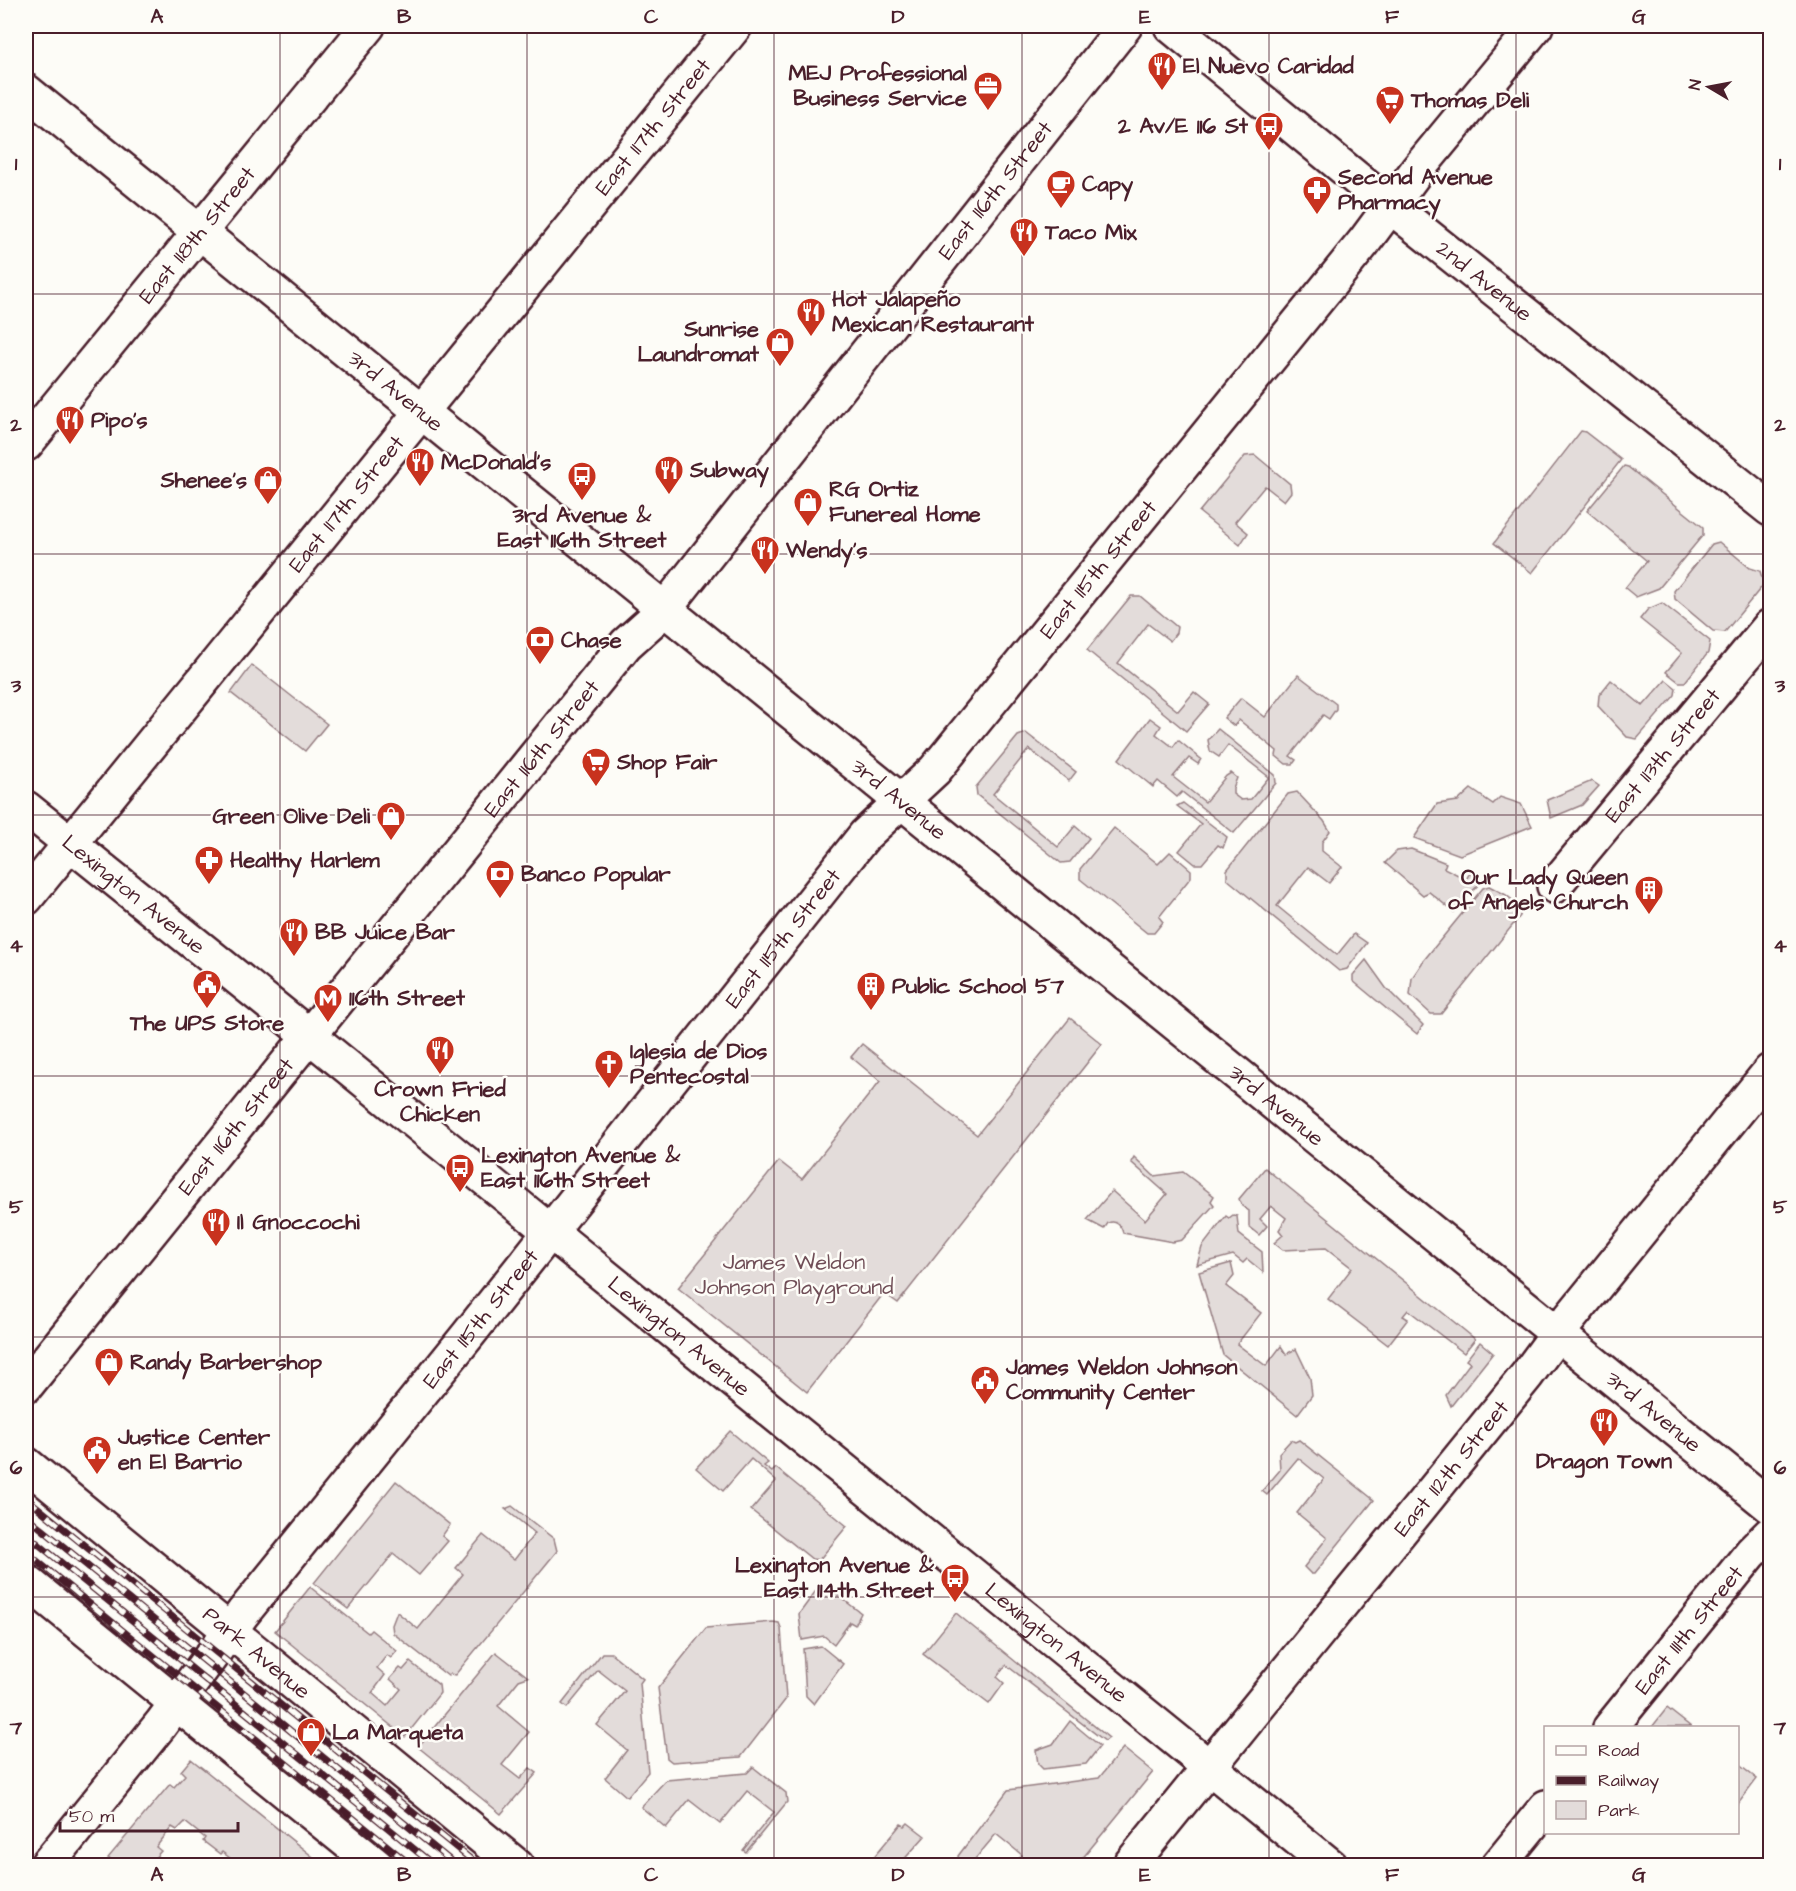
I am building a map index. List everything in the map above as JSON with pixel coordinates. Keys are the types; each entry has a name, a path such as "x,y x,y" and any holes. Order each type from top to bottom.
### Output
{"street":[{"name":"East 118th Street","path":"26,444 368,26"},
{"name":"East 117th Street","path":"26,898 735,26"},
{"name":"East 116th Street","path":"26,1386 628,642 664,610 1125,26"},
{"name":"2nd Avenue","path":"1171,26 1390,206 1770,509"},
{"name":"East 115th Street","path":"46,1866 176,1704 230,1631 865,835 935,770 1364,242 1418,169 1536,26"},
{"name":"3rd Avenue","path":"26,91 1770,1506"},
{"name":"East 113th Street","path":"1554,886 1770,626"},
{"name":"Lexington Avenue","path":"26,808 1331,1866"},
{"name":"East 112th Street","path":"1129,1866 1770,1071"},
{"name":"Park Avenue","path":"26,1464 517,1866"},
{"name":"East 111th Street","path":"1612,1726 1751,1553 1770,1534"},
{"path":"26,1581 377,1866"},
{"path":"1498,1866 1544,1808"}],"green space":[{"path":"1581,431 1621,460 1532,573 1494,543"},
{"path":"1255,455 1290,484 1291,492 1284,501 1265,486 1235,522 1248,533 1240,545 1199,512 1245,456"},
{"path":"1624,466 1703,527 1703,535 1659,588 1636,597 1625,588 1647,561 1587,511"},
{"path":"1719,542 1750,568 1760,571 1764,584 1725,632 1713,631 1675,599 1674,591 1712,544"},
{"path":"1131,596 1140,596 1177,627 1176,633 1170,641 1148,624 1118,663 1178,711 1194,692 1209,704 1186,731 1087,650"},
{"path":"1662,603 1710,641 1708,653 1685,682 1679,682 1666,672 1682,653 1640,619 1648,609"},
{"path":"252,665 327,724 305,751 231,693"},
{"path":"1298,675 1336,704 1336,709 1329,719 1323,715 1290,756 1296,760 1293,764 1286,764 1276,756 1277,751 1239,720 1234,726 1224,718 1241,698 1265,717"},
{"path":"1611,680 1643,706 1666,680 1676,688 1675,695 1637,739 1627,737 1598,706 1599,695"},
{"path":"1150,718 1161,726 1156,734 1173,747 1178,740 1201,759 1198,764 1189,758 1173,777 1205,802 1231,773 1237,778 1233,794 1241,800 1251,799 1269,777 1228,745 1219,757 1210,751 1208,740 1218,729 1275,775 1276,783 1234,833 1182,792 1177,797 1158,781 1153,787 1119,759"},
{"path":"1026,733 1076,772 1069,781 1029,749 993,794 1058,847 1075,826 1089,838 1070,862 1061,863 977,795 976,787 1018,736"},
{"path":"1592,781 1599,786 1582,805 1551,818 1547,800"},
{"path":"1471,789 1493,804 1500,797 1521,804 1532,826 1460,855 1414,838 1437,804 1458,801"},
{"path":"1297,792 1324,821 1330,831 1322,842 1322,851 1342,867 1329,883 1308,867 1277,906 1337,955 1354,934 1367,943 1347,969 1339,971 1227,879 1227,870 1288,794"},
{"path":"1183,803 1227,837 1223,848 1218,845 1202,864 1195,864 1179,851 1201,824 1177,806"},
{"path":"1114,828 1158,864 1170,852 1191,870 1191,877 1159,917 1163,922 1154,933 1147,933 1080,879 1080,869"},
{"path":"1411,849 1446,863 1444,868 1466,879 1470,873 1479,878 1479,884 1454,912 1429,892 1423,895 1385,863 1397,851"},
{"path":"1489,886 1520,906 1520,916 1441,1014 1431,1014 1410,995 1412,978 1483,888"},
{"path":"1366,960 1386,988 1423,1025 1417,1034 1353,981 1353,975"},
{"name":"James Weldon Johnson Playground","path":"1070,1018 1102,1044 898,1303 884,1293 807,1392 678,1288 779,1161 802,1179 880,1081 851,1057 862,1044 977,1135"},
{"path":"1134,1157 1154,1176 1183,1172 1214,1196 1211,1201 1214,1205 1182,1240 1173,1242 1123,1233 1113,1222 1108,1223 1104,1229 1087,1220 1112,1191 1145,1220 1167,1194 1131,1162"},
{"path":"1265,1168 1475,1339 1464,1353 1408,1310 1403,1316 1408,1319 1388,1345 1328,1299 1352,1268 1326,1248 1283,1250 1274,1243 1283,1235 1279,1230 1286,1218 1271,1206 1260,1219 1267,1226 1259,1235 1249,1227 1249,1211 1242,1206 1239,1199"},
{"path":"1233,1215 1237,1216 1239,1234 1262,1252 1263,1272 1247,1259 1243,1263 1233,1255 1197,1265 1202,1247 1226,1216 1229,1218"},
{"path":"1231,1263 1234,1276 1226,1286 1261,1313 1237,1344 1266,1366 1281,1346 1286,1354 1296,1349 1310,1378 1312,1395 1297,1415 1223,1355 1199,1272"},
{"path":"1480,1342 1493,1353 1451,1406 1446,1395 1470,1363 1466,1360"},
{"path":"730,1431 768,1463 764,1466 772,1472 776,1468 847,1526 819,1560 812,1559 751,1510 776,1481 751,1459 723,1491 696,1468"},
{"path":"1291,1440 1295,1442 1299,1440 1374,1500 1314,1574 1304,1567 1327,1538 1297,1513 1324,1479 1298,1458 1267,1495 1262,1491 1280,1470 1279,1453"},
{"path":"396,1481 450,1525 442,1536 448,1541 419,1575 393,1554 348,1609 314,1583"},
{"path":"512,1506 554,1539 557,1551 455,1675 448,1676 393,1633 392,1625 397,1612 418,1629 463,1574 456,1568 483,1535 514,1560 535,1533 505,1509"},
{"path":"310,1587 368,1633 371,1630 397,1651 391,1658 387,1655 377,1668 385,1675 372,1693 387,1706 401,1689 390,1679 400,1668 403,1670 410,1662 439,1685 440,1693 405,1737 275,1631"},
{"path":"827,1587 861,1613 855,1625 850,1622 834,1644 824,1636 802,1640 799,1614 818,1588"},
{"path":"956,1613 1109,1738 1105,1741 1006,1665 997,1677 1004,1683 989,1704 923,1654"},
{"path":"779,1623 781,1628 786,1699 741,1757 672,1762 667,1758 658,1688 706,1628"},
{"path":"821,1646 843,1664 814,1704 806,1696 803,1649"},
{"path":"496,1652 528,1677 519,1680 498,1706 529,1732 502,1765 520,1779 530,1768 537,1773 501,1814 418,1747"},
{"path":"602,1653 611,1653 643,1679 640,1683 648,1772 627,1797 605,1778 627,1750 597,1725 625,1691 598,1670 567,1708 562,1704"},
{"path":"1667,1708 1690,1726 1653,1726"},
{"path":"1070,1721 1100,1746 1086,1764 1043,1769 1038,1764 1036,1750 1053,1744"},
{"path":"1123,1748 1153,1772 1077,1865 1014,1865 1022,1855 996,1834 970,1865 960,1865 958,1856 1008,1790 1099,1778"},
{"path":"191,1759 323,1865 239,1865 203,1841 205,1838 185,1822 177,1830 172,1827 156,1847 161,1851 153,1860 159,1865 118,1865 108,1858 170,1784 174,1787 185,1775 181,1771"},
{"path":"1739,1765 1757,1779 1739,1803"},
{"path":"753,1767 786,1793 787,1802 746,1852 743,1850 774,1812 747,1791 720,1824 689,1800 666,1828 641,1807 666,1780 747,1773"},
{"path":"908,1823 925,1836 899,1865 867,1865 901,1824 905,1826"}],"railway":[{"path":"26,1498 479,1866"},
{"path":"26,1516 457,1866"},
{"path":"26,1534 435,1866"},
{"path":"26,1552 412,1866"}],"place":[{"name":"El Nuevo Caridad","path":"1162,92"},
{"name":"MEJ Professional Business Service","path":"988,112"},
{"name":"Thomas Deli","path":"1390,126"},
{"name":"2 Av/E 116 St","path":"1269,152"},
{"name":"Capy","path":"1061,210"},
{"name":"Second Avenue Pharmacy","path":"1317,216"},
{"name":"Taco Mix","path":"1024,258"},
{"name":"Hot Jalapeño Mexican Restaurant","path":"811,338"},
{"name":"Sunrise Laundromat","path":"780,368"},
{"name":"Pipo's","path":"70,446"},
{"name":"McDonald's","path":"420,488"},
{"name":"Subway","path":"669,496"},
{"name":"3rd Avenue & East 116th Street","path":"582,502"},
{"name":"Shenee's","path":"268,506"},
{"name":"RG Ortiz Funereal Home","path":"808,528"},
{"name":"Wendy's","path":"765,576"},
{"name":"Chase","path":"540,666"},
{"name":"Shop Fair","path":"596,788"},
{"name":"Green Olive Deli","path":"391,842"},
{"name":"Healthy Harlem","path":"209,886"},
{"name":"Banco Popular","path":"500,900"},
{"name":"Our Lady Queen of Angels Church","path":"1649,916"},
{"name":"BB Juice Bar","path":"294,958"},
{"name":"The UPS Store","path":"207,1010"},
{"name":"Public School 57","path":"871,1012"},
{"name":"116th Street","path":"328,1024"},
{"name":"Crown Fried Chicken","path":"440,1076"},
{"name":"Iglesia de Dios Pentecostal","path":"609,1090"},
{"name":"Lexington Avenue & East 116th Street","path":"460,1194"},
{"name":"Il Gnoccochi","path":"216,1248"},
{"name":"Randy Barbershop","path":"109,1388"},
{"name":"James Weldon Johnson Community Center","path":"985,1406"},
{"name":"Dragon Town","path":"1604,1448"},
{"name":"Justice Center en El Barrio","path":"97,1476"},
{"name":"Lexington Avenue & East 114th Street","path":"955,1604"},
{"name":"La Marqueta","path":"311,1758"}]}
